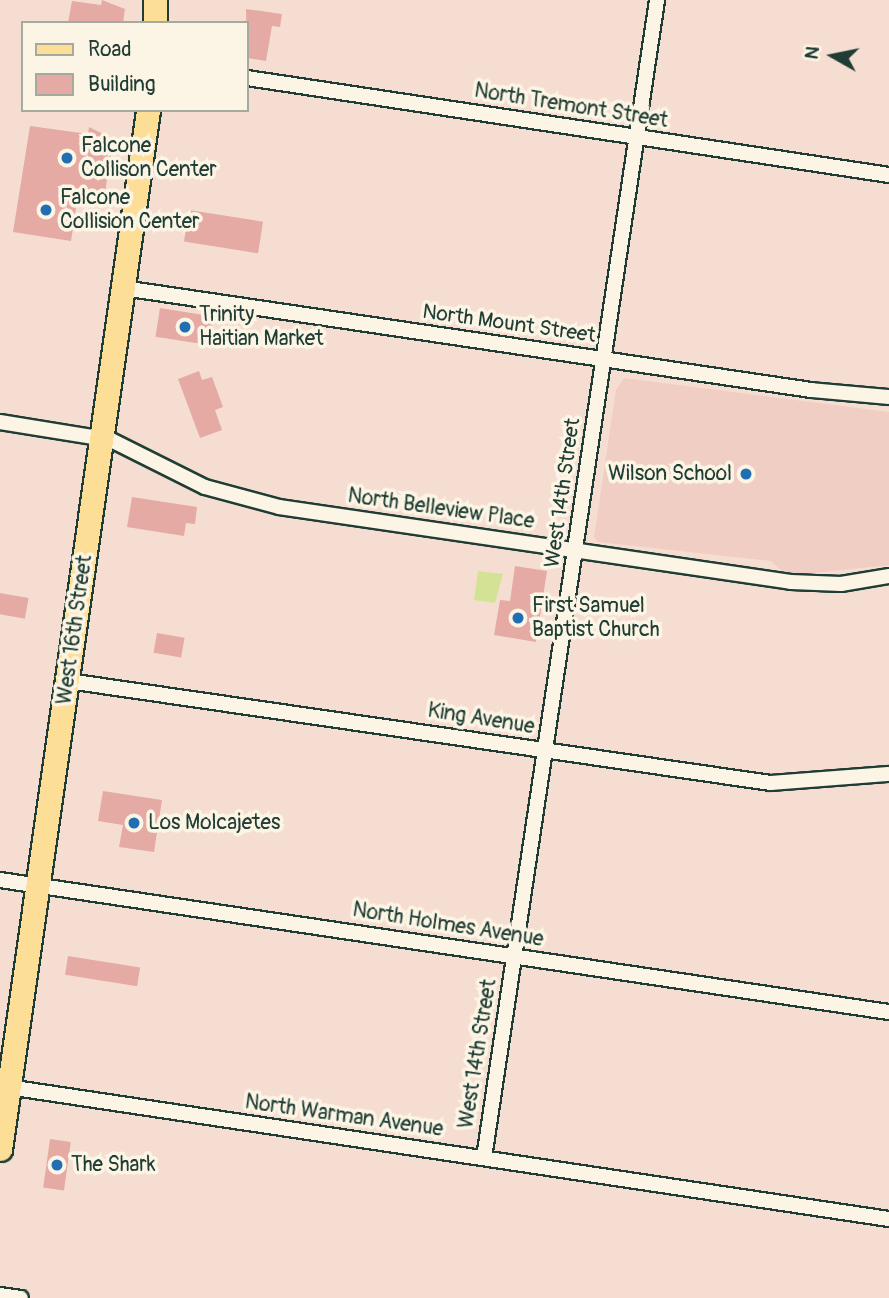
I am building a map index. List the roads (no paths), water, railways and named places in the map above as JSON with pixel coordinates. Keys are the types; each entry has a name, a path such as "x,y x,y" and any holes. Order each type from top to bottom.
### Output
{"main road":[{"name":"West 16th Street","path":"0,1149 4,1086 38,886 148,112"}],"street":[{"name":"West 14th Street","path":"484,1158 657,0"},
{"name":"North Tremont Street","path":"248,78 889,175"},
{"name":"North Mount Street","path":"123,288 604,359 889,397"},
{"name":"North Belleview Place","path":"0,422 102,438 193,482 251,502 797,583 889,576"},
{"name":"King Avenue","path":"68,681 771,783 889,774"},
{"name":"North Holmes Avenue","path":"0,880 889,1012"},
{"name":"North Warman Avenue","path":"4,1086 889,1219"},
{"path":"0,1295 21,1298"}],"place":[{"name":"Falcone Collison Center","path":"67,158"},
{"name":"Falcone Collision Center","path":"46,210"},
{"name":"Trinity Haitian Market","path":"185,327"},
{"name":"Wilson School","path":"746,474"},
{"name":"First Samuel Baptist Church","path":"518,618"},
{"name":"Los Molcajetes","path":"134,823"},
{"name":"The Shark","path":"57,1165"}]}
